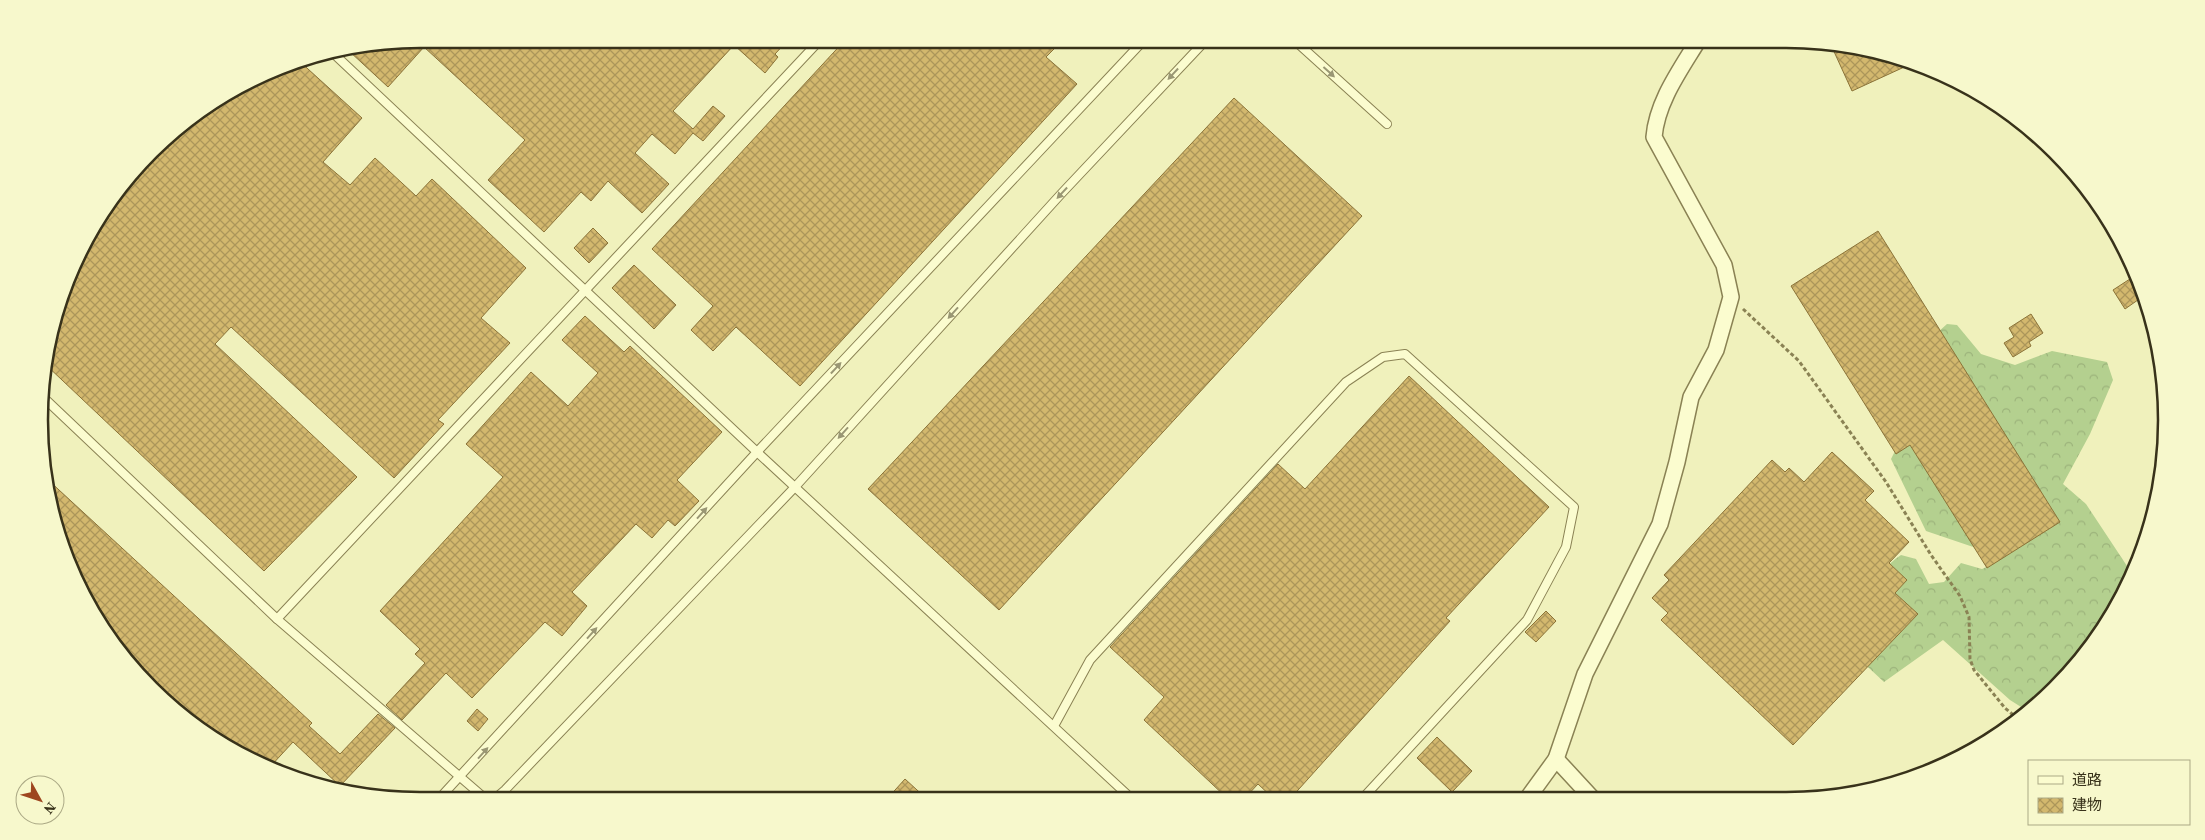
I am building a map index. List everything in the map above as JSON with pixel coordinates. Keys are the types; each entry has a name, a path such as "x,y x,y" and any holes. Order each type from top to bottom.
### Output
{"street":[{"path":"1532,792 1556,759 1586,674 1660,524 1677,462 1691,397 1716,350 1731,297 1724,265 1654,137 1655,121 1662,102 1694,48"},
{"path":"1556,759 1587,792"}],"lane":[{"path":"277,619 813,48"},
{"path":"446,792 757,452 1137,48"},
{"path":"502,792 795,487 1061,194 1198,48"},
{"path":"1303,48 1387,124"},
{"path":"338,57 584,291 1124,792"},
{"path":"1054,726 1090,660 1346,382 1383,358 1405,354 1574,507 1566,546 1527,620 1368,792"},
{"path":"48,402 277,619 480,792"}],"path":[{"path":"1731,297 1799,361 1886,482 1931,555 1960,596 1969,617 1970,659 1974,670 2005,708 2013,715"}],"green space":[{"path":"1947,324 1957,325 1981,354 2015,365 2052,351 2107,362 2113,380 2090,434 2063,484 2086,504 2127,567 2108,606 2081,647 2065,666 2022,708 2010,700 1943,640 1884,682 1855,655 1869,600 1875,586 1890,563 1901,555 1916,559 1929,584 1944,582 1961,563 1982,569 1993,564 1988,552 1926,531 1891,459 1906,429 1937,333"}],"building":[{"path":"396,48 423,48 388,87 352,54"},
{"path":"425,48 731,48 673,111 693,129 713,106 725,116 703,141 693,133 675,154 652,134 635,153 669,184 642,213 608,181 591,201 581,192 544,232 488,180 525,140"},
{"path":"737,48 781,48 775,54 778,57 765,73"},
{"path":"838,48 1055,48 1046,57 1077,84 800,386 736,327 713,351 691,330 713,306 652,249"},
{"path":"1834,51 1881,60 1905,67 1852,91"},
{"path":"304,66 362,118 323,162 350,185 375,158 416,196 432,179 526,268 481,318 510,343 438,420 444,424 394,478 231,327 215,344 357,477 264,571 51,370 60,324 76,277 97,234 124,193 174,140 193,124 234,97 255,86"},
{"path":"1234,98 1362,216 999,610 868,489"},
{"path":"593,228 608,243 589,263 574,248"},
{"path":"1878,231 2060,522 1987,568 1910,445 1896,454 1791,286"},
{"path":"634,265 676,305 654,329 612,288"},
{"path":"2130,279 2138,300 2125,309 2113,290"},
{"path":"2031,314 2043,333 2029,342 2031,346 2013,357 2004,343 2014,337 2009,328"},
{"path":"585,316 624,352 630,346 722,432 677,480 699,501 675,526 668,520 652,538 636,524 572,592 587,606 562,636 545,622 472,698 446,673 402,720 386,705 425,663 415,654 420,649 380,611 503,477 466,444 531,372 568,406 598,373 562,340"},
{"path":"1409,376 1549,507 1446,618 1450,621 1296,792 1267,792 1258,784 1251,792 1221,792 1144,720 1164,697 1110,647 1278,464 1305,489"},
{"path":"1832,452 1874,491 1865,500 1909,542 1889,563 1907,580 1895,593 1918,614 1793,745 1661,620 1668,613 1652,598 1669,580 1664,575 1772,460 1785,472 1789,468 1804,482"},
{"path":"54,485 312,723 309,726 340,754 378,714 395,728 342,784 336,783 293,742 274,763 255,754 234,743 193,716 140,666 110,627 86,585 67,540"},
{"path":"1546,611 1556,621 1536,642 1525,632"},
{"path":"477,709 488,719 478,731 467,721"},
{"path":"1437,737 1472,771 1452,792 1417,758"},
{"path":"905,779 919,792 893,792"}]}
